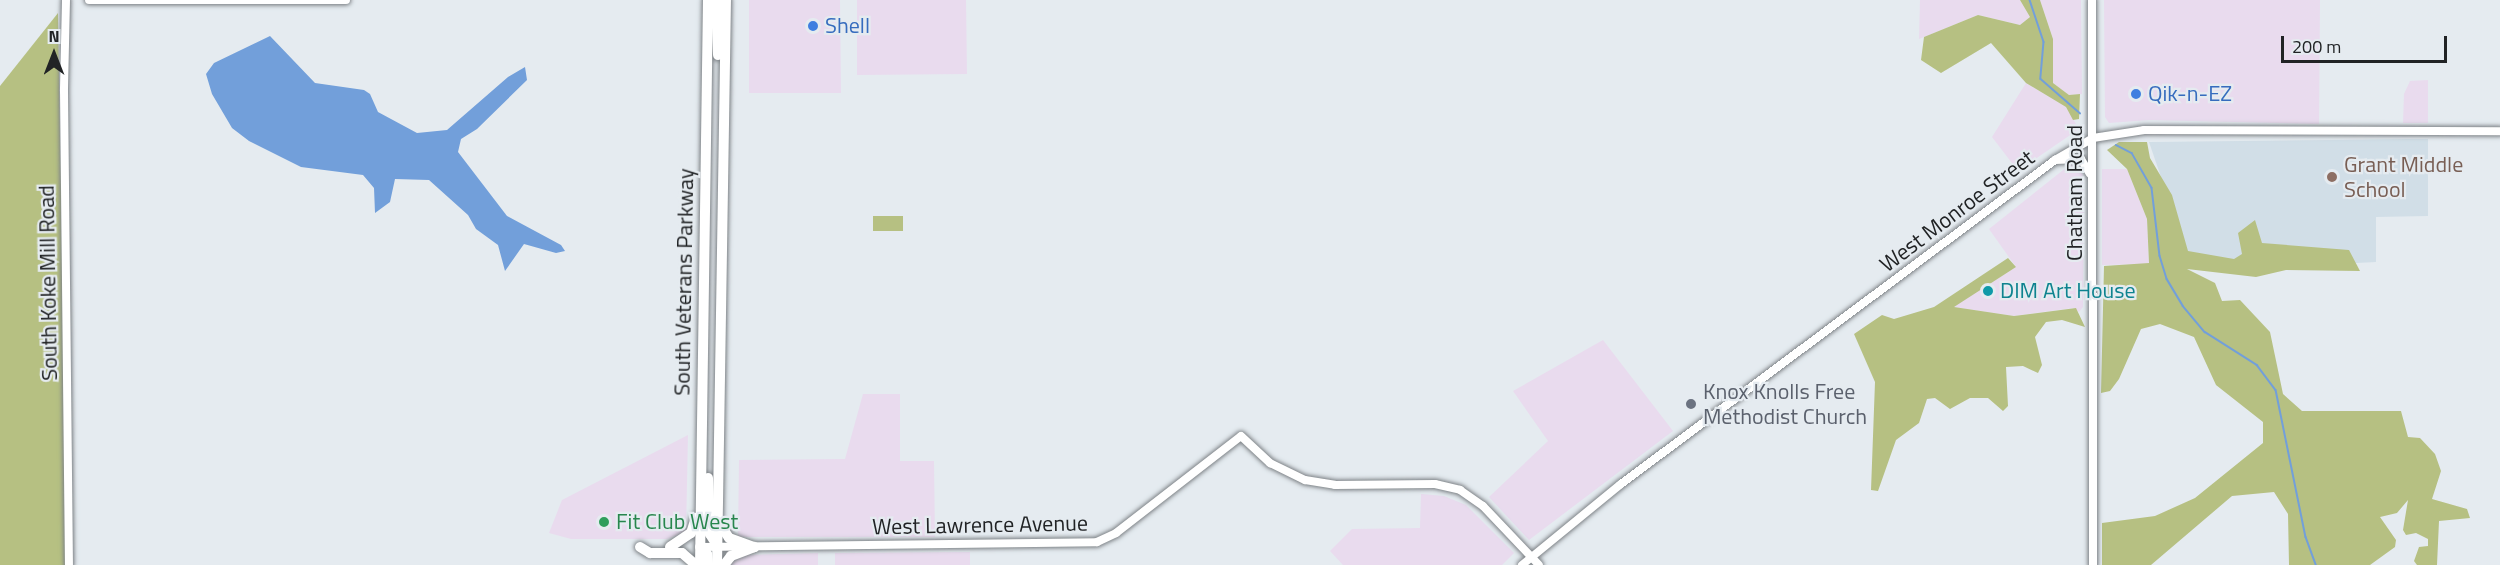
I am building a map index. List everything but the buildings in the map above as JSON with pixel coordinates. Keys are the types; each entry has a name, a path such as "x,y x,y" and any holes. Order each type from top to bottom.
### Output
{"highway":[{"path":"700,0 708,19"},
{"name":"South Veterans Parkway","path":"698,565 708,0"},
{"path":"716,0 724,151"},
{"name":"South Veterans Parkway","path":"717,565 726,0"},
{"path":"725,86 735,0"},
{"path":"702,395 710,534 717,547"},
{"path":"670,547 691,533 695,524 696,459 701,450"},
{"path":"718,520 729,538 754,547"},
{"path":"700,547 707,554 708,565"},
{"path":"724,565 731,556 754,547"},
{"path":"640,548 650,553 682,553 698,565"}],"street":[{"name":"South Koke Mill Road","path":"66,0 63,91 69,565"},
{"path":"89,0 346,0"},
{"name":"Chatham Road","path":"2092,0 2093,565"},
{"name":"West Monroe Street","path":"1522,565 1621,484 2055,160 2093,138 2144,130 2500,130"},
{"path":"2055,160 2083,161 2093,185"},
{"name":"West Lawrence Avenue","path":"700,547 1097,542 1116,533 1241,436 1280,469 1316,482 1453,488 1483,506 1539,565"}],"shaded area":[{"path":"749,0 840,0 841,93 749,93"},
{"path":"857,0 966,0 967,74 857,75"},
{"path":"1920,0 2020,0 2030,17 2020,25 1978,15 1919,39"},
{"path":"2040,0 2081,0 2082,94 2069,95 2053,83 2053,39"},
{"path":"2104,0 2320,0 2319,124 2149,120 2109,123 2105,117"},
{"path":"2428,80 2428,123 2403,123 2404,94 2410,81"},
{"path":"2026,83 2066,107 2079,129 2018,171 1992,137"},
{"path":"2428,139 2428,216 2376,217 2376,262 2356,263 2233,262 2187,253 2149,142"},
{"path":"2072,163 2081,166 2084,183 2083,307 2079,312 2073,308 2014,316 1953,307 2016,267 1989,229"},
{"path":"2102,169 2127,169 2147,219 2149,264 2102,265"},
{"path":"1603,340 1673,431 1529,540 1489,497 1548,441 1513,391"},
{"path":"863,394 900,394 900,461 934,461 935,537 738,537 739,460 845,459"},
{"path":"688,435 686,532 667,539 571,539 549,533 562,500"},
{"path":"1421,494 1444,496 1466,505 1514,553 1502,565 1343,565 1330,551 1352,529 1420,528"},
{"path":"970,552 970,565 835,565 835,553"},
{"path":"818,553 818,565 732,565 732,561 748,555"}],"green space":[{"path":"2020,0 2040,0 2053,39 2053,83 2069,95 2080,94 2079,119 2073,120 2066,107 2026,83 1991,43 1941,73 1921,60 1924,37 1978,15 2020,25 2030,17"},
{"path":"58,13 67,565 0,565 0,86"},
{"path":"2119,142 2147,142 2150,158 2172,195 2188,251 2234,259 2242,254 2238,233 2255,220 2262,243 2349,250 2360,271 2286,270 2256,277 2187,269 2215,283 2222,301 2240,300 2270,332 2283,394 2302,411 2401,411 2408,437 2420,438 2435,454 2441,471 2432,499 2467,509 2470,518 2439,521 2437,565 2417,565 2414,561 2419,547 2428,546 2428,539 2416,533 2406,535 2403,530 2408,500 2397,513 2380,517 2396,540 2395,547 2370,565 2289,565 2288,514 2274,492 2232,496 2151,565 2102,565 2102,523 2155,516 2195,498 2263,443 2263,422 2216,385 2194,337 2160,324 2141,329 2119,379 2110,391 2101,393 2104,266 2149,263 2147,219 2127,169 2107,150"},
{"path":"873,216 903,216 903,231 873,231"},
{"path":"2008,258 2016,267 1954,307 2014,316 2076,308 2085,327 2062,320 2046,322 2035,337 2042,365 2038,373 2023,366 2006,367 2008,406 2003,411 1988,398 1970,398 1950,409 1935,398 1927,399 1919,423 1896,440 1878,491 1871,490 1875,382 1854,334 1882,315 1894,319 1934,307"}],"water":[{"path":"270,36 315,83 364,90 370,94 378,112 417,133 447,130 508,77 525,67 527,80 477,129 461,139 458,152 507,216 561,245 565,251 556,253 524,244 505,271 498,245 476,229 468,215 429,180 395,179 390,202 375,213 374,188 363,175 301,167 249,141 232,128 212,94 206,74 214,63"}],"waterway":[{"path":"2030,0 2044,42 2041,79 2080,113"},
{"path":"2116,145 2132,153 2152,188 2160,256 2167,279 2183,306 2205,332 2257,365 2276,390 2306,537 2316,565"}],"place":[{"name":"Shell","path":"813,26"},
{"name":"Qik-n-EZ","path":"2136,94"},
{"name":"Grant Middle School","path":"2332,177"},
{"name":"DIM Art House","path":"1988,291"},
{"name":"Knox Knolls Free Methodist Church","path":"1691,404"},
{"name":"Fit Club West","path":"604,522"}]}
